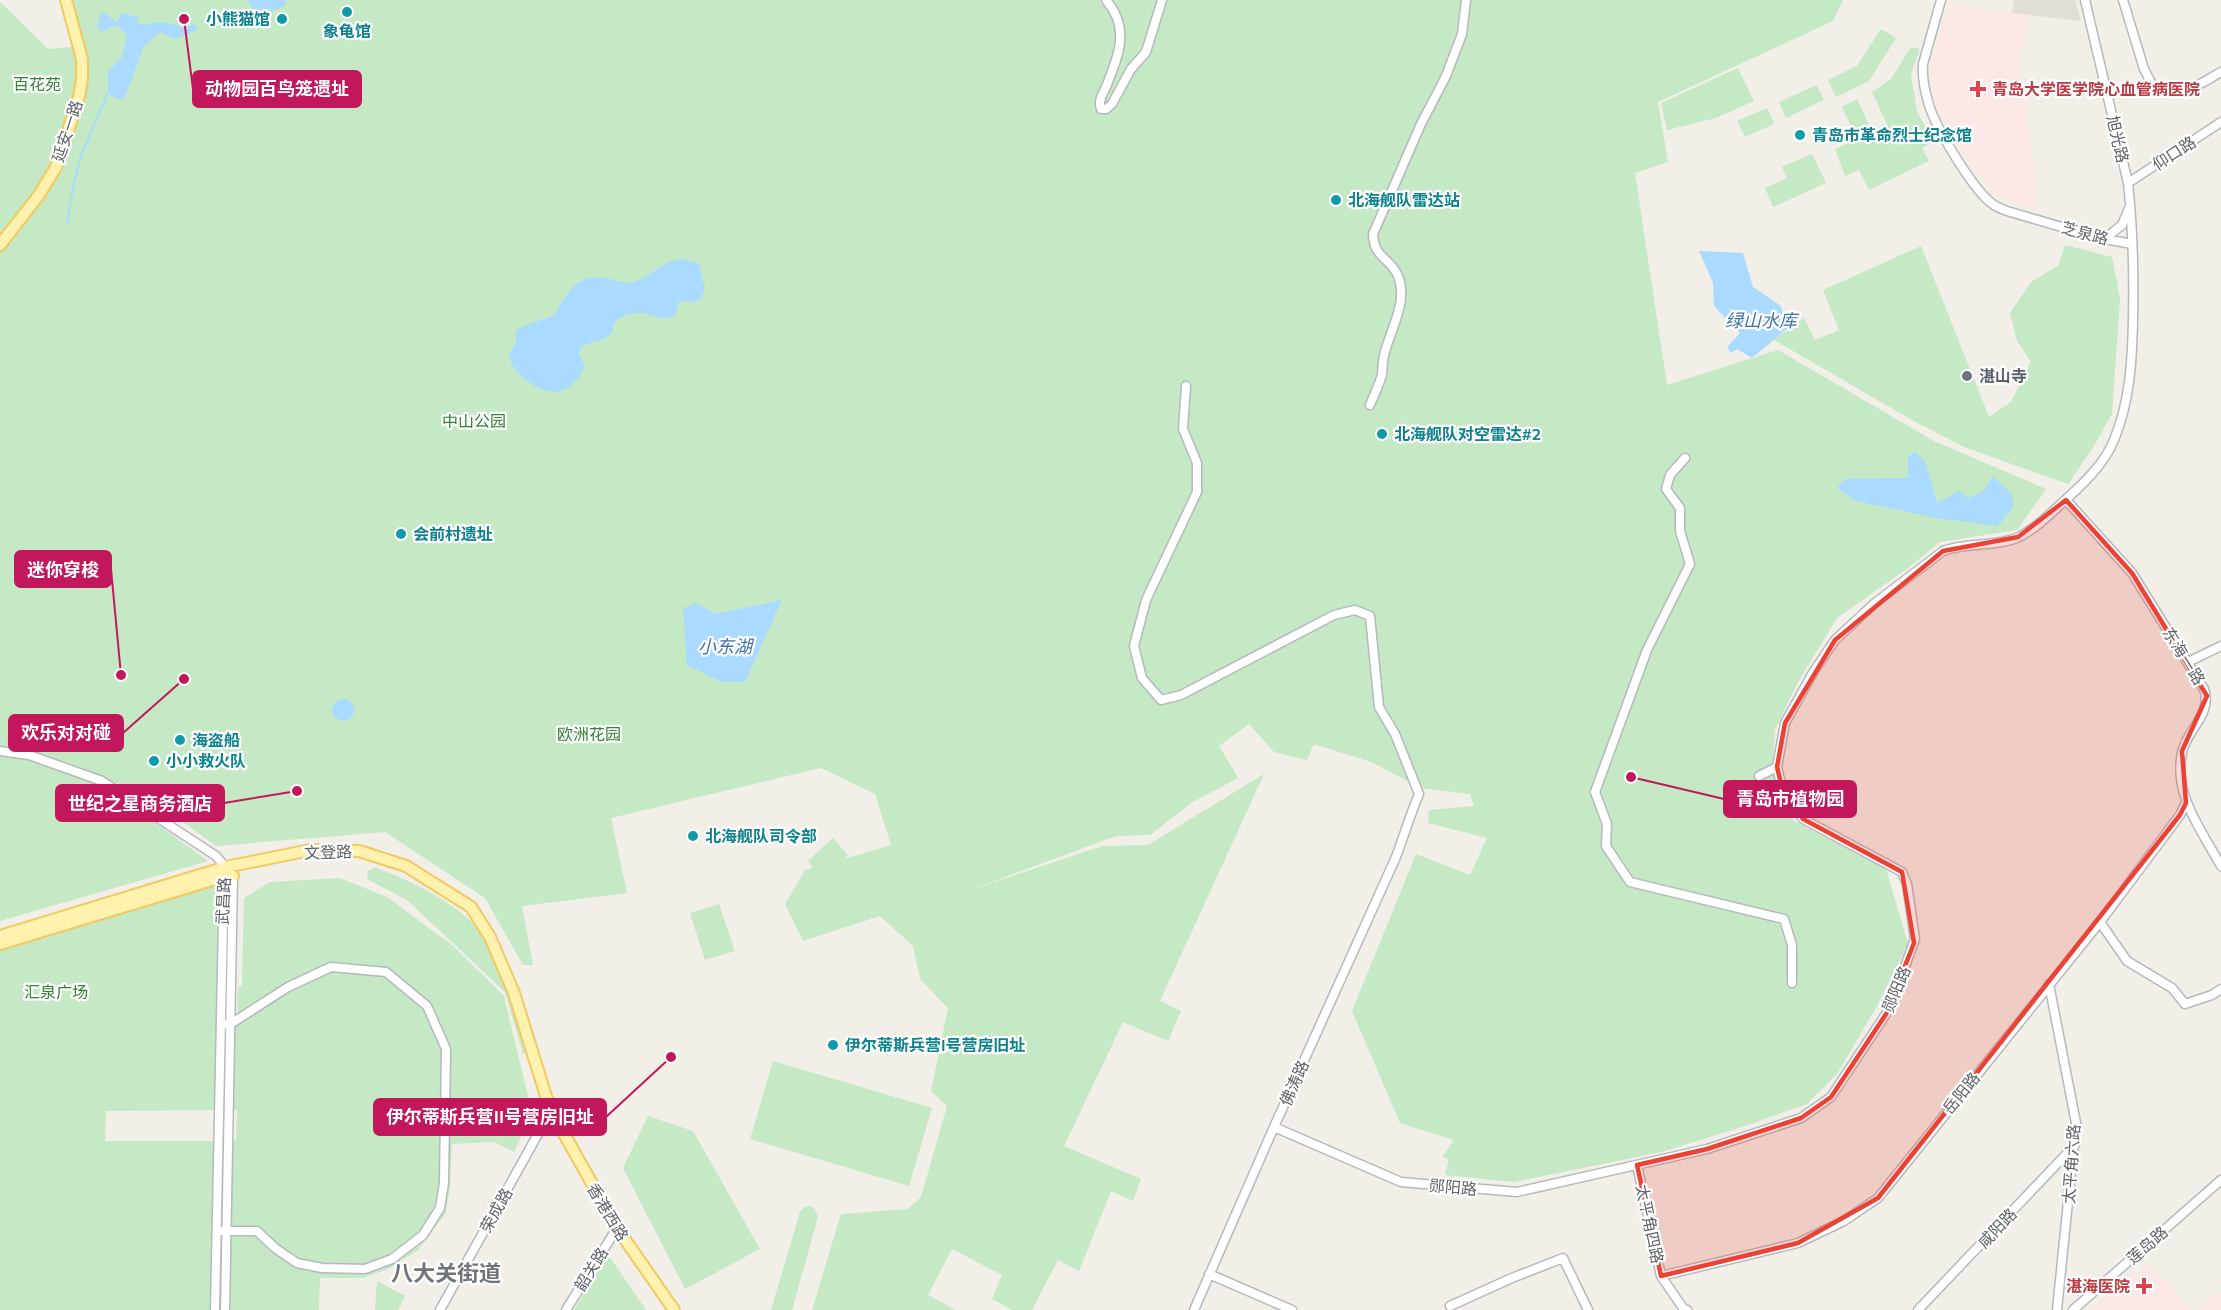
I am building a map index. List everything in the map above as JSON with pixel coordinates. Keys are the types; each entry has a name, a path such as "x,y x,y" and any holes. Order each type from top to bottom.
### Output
{"main road":[{"name":"延安一路","path":"0,245 39,195 56,167 79,97 82,59 66,0"},
{"name":"文登路","path":"0,936 310,850 360,851 406,866 471,908 490,936 514,993 550,1109"},
{"name":"文登路","path":"0,944 227,873"},
{"name":"香港西路","path":"550,1109 617,1228 674,1310"}],"street":[{"path":"1106,0 1114,8 1122,41 1118,57 1100,100 1101,109 1106,109 1112,104 1131,69 1146,52 1162,0"},
{"path":"1370,405 1382,374 1384,356 1401,299 1401,286 1397,274 1373,247 1373,234 1421,124 1446,76 1462,34 1466,0"},
{"name":"芝泉路","path":"1941,0 1924,55 1923,73 1932,112 1959,162 1985,197 1994,205 2007,211 2104,239 2132,244"},
{"name":"旭光路","path":"2085,0 2128,183 2132,244"},
{"path":"2123,0 2144,69 2154,88 2176,93 2193,88 2221,72"},
{"name":"仰口路","path":"2128,183 2221,122"},
{"path":"2104,239 2121,225 2130,205"},
{"path":"2066,500 2095,470 2113,442 2127,404 2132,364 2134,274 2132,244"},
{"name":"佛涛路","path":"1186,386 1183,429 1197,463 1197,492 1146,600 1134,646 1142,678 1161,700 1181,695 1334,615 1355,610 1370,616 1379,707 1395,734 1419,794 1406,824 1396,857 1194,1310"},
{"path":"1685,458 1670,475 1666,489 1680,508 1680,531 1690,564 1647,650 1595,792 1607,824 1606,846 1630,882 1784,919 1792,945 1792,983"},
{"name":"东海一路","path":"2066,500 2132,573 2207,696 2205,709 2182,751 2181,775 2186,803 2221,866"},
{"name":"郧阳路","path":"1274,1127 1401,1182 1517,1192 1707,1149 1801,1118 1831,1097 1886,1014 1911,952 1915,939 1914,924 1907,884 1902,872 1803,819 1782,788 1777,766 1785,723 1814,671 1835,640 1875,603 1943,551 1956,546 2018,537 2066,500"},
{"path":"2188,662 2221,646"},
{"path":"0,751 29,755 102,781 216,856 227,873"},
{"path":"1759,776 1777,766"},
{"name":"岳阳路","path":"1661,1276 1798,1243 1844,1221 1878,1198 2100,921 2180,815 2186,803"},
{"name":"武昌路","path":"225,1310 231,1023 227,873"},
{"name":"武昌路","path":"215,1310 221,1024 227,873"},
{"path":"2100,921 2127,961 2172,988 2185,1004 2212,995 2221,989"},
{"path":"217,1231 257,1231 275,1248 297,1263 322,1268 365,1269 392,1259 423,1235 440,1208 444,1183 446,1049 427,1006 386,972 331,967 288,987 231,1023 221,1024"},
{"name":"太平角六路","path":"2049,984 2076,1123 2057,1310"},
{"name":"荣成路","path":"440,1310 550,1109"},
{"name":"咸阳路","path":"1918,1310 2075,1145"},
{"name":"太平角四路","path":"1636,1165 1661,1276 1683,1309"},
{"name":"莲岛路","path":"2073,1310 2221,1180"},
{"name":"韶关路","path":"566,1310 617,1228"},
{"path":"1450,1306 1563,1258 1588,1310"},
{"path":"1209,1274 1292,1310"}],"highlighted area":[{"path":"2066,500 2132,573 2207,696 2182,751 2186,803 2180,815 1878,1198 1798,1243 1661,1276 1637,1165 1707,1149 1801,1118 1831,1097 1886,1014 1914,943 1902,872 1803,819 1782,788 1777,767 1785,723 1835,640 1943,551 2018,537"}],"shaded area":[{"path":"2014,0 2075,0 2081,21 2012,13"},
{"name":"青岛大学医学院心血管病医院","path":"1948,4 2028,15 2021,63 2039,211 1998,196 1970,164 1937,110 1929,69"},
{"name":"湛海医院","path":"2148,1262 2192,1310 2090,1310"},
{"path":"2221,1291 2221,1310 2197,1310"}],"green space":[{"name":"中山公园","path":"63,0 1843,0 1833,21 1658,102 1668,162 1635,173 1667,385 1778,350 1934,441 2046,489 2017,530 1940,542 1908,568 1837,618 1798,682 1775,730 1773,761 1778,801 1794,821 1886,869 1908,944 1877,1006 1837,1074 1807,1104 1662,1152 1514,1182 1445,1175 1449,1159 1442,1157 1454,1140 1400,1123 1352,1011 1416,854 1470,875 1487,838 1428,823 1429,810 1474,806 1470,794 1421,788 1371,762 1314,744 1307,760 1274,752 1249,724 1219,746 1238,778 1191,803 1150,835 1116,836 967,891 1102,846 1148,845 1264,774 1160,1001 1181,1011 1168,1041 1123,1022 1064,1146 1141,1179 1133,1201 1111,1191 1079,1271 1058,1260 1032,1310 1012,1310 992,1299 1002,1275 952,1249 928,1295 956,1310 812,1310 841,1214 908,1209 921,1197 947,1106 931,1091 948,1008 920,979 913,946 880,916 803,941 785,904 805,870 813,868 808,861 833,838 848,855 844,859 891,845 875,794 821,768 611,818 627,893 522,906 533,965 523,965 485,898 385,832 216,846 172,814 126,786 0,751 0,2 48,49 77,44"},
{"path":"1881,29 1896,38 1869,81 1836,97 1828,80 1857,66"},
{"path":"1911,47 1920,49 1911,74 1917,112 1934,141 1922,148 1929,161 1869,190 1859,170 1845,176 1835,149 1857,139 1842,107 1857,99 1876,140 1891,133 1872,92 1891,79"},
{"path":"1738,68 1754,101 1716,118 1667,130 1661,103"},
{"path":"1817,85 1824,100 1786,118 1779,102"},
{"path":"1767,108 1774,124 1745,137 1737,121"},
{"path":"1812,154 1826,183 1773,207 1765,188 1787,178 1782,167"},
{"path":"2065,245 2112,257 2120,299 2112,414 2068,484 1964,447 1912,420 1774,340 1804,318 1815,340 1839,330 1823,290 1921,246 1989,417 2011,402 2031,362 2017,341 2010,313 2031,282 2058,266"},
{"path":"0,755 29,758 100,783 208,861 0,921"},
{"path":"375,867 433,894 454,907 476,927 496,960 529,1052 523,1054 505,992 407,900 367,879 368,871"},
{"name":"汇泉广场","path":"340,878 387,897 452,945 504,996 532,1113 514,1152 495,1142 452,1144 450,1189 445,1214 418,1250 388,1269 363,1278 320,1278 319,1310 0,1310 0,950 218,884 217,1014 237,1014 238,988 242,985 244,898 270,882","holes":["237,1110 236,1141 105,1141 106,1111"]},
{"path":"719,904 735,951 705,960 690,913"},
{"path":"773,1061 932,1108 909,1186 750,1139"},
{"path":"648,1116 693,1131 760,1249 685,1289 623,1168"},
{"path":"810,1206 815,1209 818,1217 792,1310 771,1310 800,1212 804,1207"},
{"path":"607,1253 646,1310 574,1310"},
{"path":"377,1281 405,1296 398,1310 375,1310"}],"water":[{"path":"248,0 285,0 286,5 258,18"},
{"path":"103,12 116,22 123,13 137,17 138,23 141,24 161,22 184,28 195,24 198,30 175,39 160,32 144,46 124,99 117,99 108,93 108,72 121,58 127,38 123,30 115,25 102,32 97,27"},
{"name":"绿山水库","path":"1699,251 1743,253 1753,287 1781,306 1787,329 1752,358 1737,349 1731,353 1727,347 1740,333 1714,306 1713,283"},
{"path":"683,259 699,264 705,288 702,298 695,302 679,301 674,316 668,318 638,313 620,318 615,322 610,335 580,350 579,355 584,367 576,380 565,390 554,392 537,387 516,371 510,355 516,343 516,331 554,315 564,298 576,285 591,278 600,277 633,282 668,263"},
{"path":"1915,452 1925,461 1937,503 1959,491 1968,498 1984,491 1992,477 2012,495 2013,507 1998,526 1937,518 1856,501 1837,488 1845,479 1908,478 1908,456"},
{"name":"小东湖","path":"782,600 745,682 722,682 687,665 683,609 696,603 716,614"},
{"path":"343,699 351,702 354,710 351,718 343,721 335,718 332,710 335,702"}],"waterway":[{"path":"67,223 81,156 108,93"}],"place":[{"name":"象龟馆","path":"347,12"},
{"name":"动物园百鸟笼遗址","path":"184,19"},
{"name":"小熊猫馆","path":"282,19"},
{"name":"青岛大学医学院心血管病医院","path":"1978,89"},
{"name":"青岛市革命烈士纪念馆","path":"1800,135"},
{"name":"北海舰队雷达站","path":"1336,200"},
{"name":"湛山寺","path":"1967,376"},
{"name":"北海舰队对空雷达#2","path":"1382,434"},
{"name":"会前村遗址","path":"401,534"},
{"name":"迷你穿梭","path":"121,675"},
{"name":"欢乐对对碰","path":"184,679"},
{"name":"海盗船","path":"180,740"},
{"name":"小小救火队","path":"154,761"},
{"name":"青岛市植物园","path":"1631,777"},
{"name":"世纪之星商务酒店","path":"297,791"},
{"name":"北海舰队司令部","path":"693,836"},
{"name":"伊尔蒂斯兵营I号营房旧址","path":"833,1045"},
{"name":"伊尔蒂斯兵营II号营房旧址","path":"671,1057"},
{"name":"湛海医院","path":"2144,1286"}],"district":[{"name":"八大关街道","path":"446,1273"}],"park label":[{"name":"百花苑","path":"37,84"},
{"name":"欧洲花园","path":"589,734"}]}
